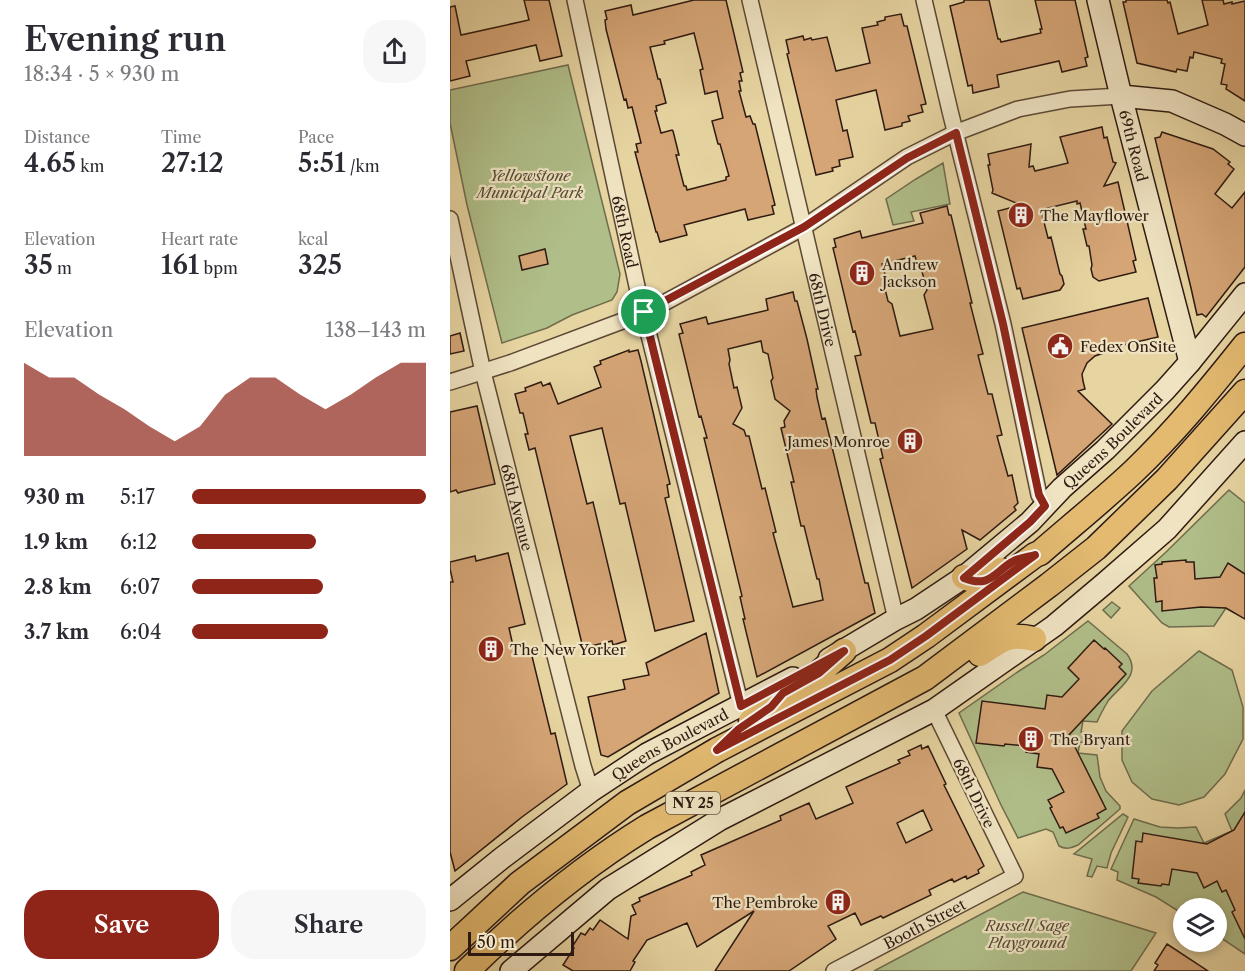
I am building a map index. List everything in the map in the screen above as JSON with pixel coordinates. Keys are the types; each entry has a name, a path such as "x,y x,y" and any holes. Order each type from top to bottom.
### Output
{"main road":[{"name":"Queens Boulevard","path":"450,948 520,883 638,796 717,750 890,660 1040,553 1134,471 1177,426 1245,345"},
{"name":"NY 25","path":"467,971 499,939 540,904 603,856 647,827 925,678 944,664 1096,548 1167,479 1245,392"},
{"path":"964,578 982,582 1014,560 1035,555"},
{"path":"944,664 968,661 1006,637 1018,636 1034,639"},
{"path":"717,750 739,729 771,707 783,693 819,673 844,651"},
{"path":"480,971 499,939"}],"street":[{"name":"68th Road","path":"575,0 644,312 741,706"},
{"name":"68th Drive","path":"750,0 896,619"},
{"path":"924,0 1003,324 1039,495 1045,506"},
{"name":"69th Road","path":"1098,0 1191,362"},
{"path":"450,382 644,312 804,227 907,158 956,133 1018,110 1070,99 1121,96 1172,102 1245,135"},
{"path":"1225,124 1245,145"},
{"name":"68th Avenue","path":"450,219 483,372 591,791"},
{"name":"Queens Boulevard","path":"450,900 591,791 647,754 844,651 964,578 1030,522 1062,488 1105,450 1159,396 1191,362 1245,294"},
{"path":"513,970 608,889 719,820 934,710 1060,622 1167,529 1245,442"},
{"name":"68th Drive","path":"934,710 1015,876"},
{"name":"Booth Street","path":"834,971 1015,876"}],"green space":[{"name":"Yellowstone Municipal Park","path":"568,65 620,274 617,292 612,300 572,315 547,328 502,343 467,205 450,123 450,90"},
{"path":"943,163 950,204 911,212 914,221 893,225 886,199"},
{"path":"1229,490 1245,503 1245,619 1226,608 1214,626 1169,627 1162,623 1129,586"},
{"path":"1112,602 1120,608 1111,618 1103,610"},
{"path":"1088,621 1127,654 1131,661 1132,668 1128,680 1108,701 1097,722 1083,721 1081,732 1087,733 1085,743 1080,742 1078,753 1097,755 1100,777 1106,791 1120,806 1120,809 1078,845 1066,848 1059,846 1053,832 1046,829 1018,838 959,713 1044,655"},
{"path":"1199,651 1232,670 1243,707 1243,739 1225,774 1204,797 1179,805 1152,799 1132,782 1122,760 1122,731 1152,691"},
{"path":"1245,790 1245,954 1227,942 1227,898 1173,898 1173,908 1156,897 1117,880 1118,872 1111,869 1134,819 1160,827 1196,827 1204,843 1232,831 1225,814 1241,798"},
{"path":"1123,814 1128,817 1111,853 1107,868 1097,866 1092,877 1087,876 1092,859 1074,854"},
{"name":"Russell Sage Playground","path":"1023,892 1156,933 1131,971 874,971"}],"building":[{"path":"524,0 549,0 562,56 540,61 536,45 466,61 470,76 450,81 450,7 455,6 461,35 529,20"},
{"path":"694,0 726,0 743,72 740,73 742,81 739,81 741,91 739,91 746,117 750,116 755,124 775,205 772,206 774,214 748,220 745,209 684,225 687,235 660,242 635,152 638,152 636,144 641,143 632,107 628,108 626,99 624,100 606,29 605,11 631,5 633,15","holes":["694,33 703,69 700,70 705,94 717,91 723,118 712,121 729,176 726,180 687,190 676,155 679,155 673,131 661,133 655,111 657,111 656,106 666,103 650,47"]},
{"path":"964,0 989,0 998,39 1001,42 1041,33 1035,0 1075,0 1088,57 1085,58 1087,66 1062,72 1059,61 997,75 999,87 973,93 972,85 968,86 950,6 964,2"},
{"path":"1126,0 1167,0 1168,3 1170,2 1178,34 1208,25 1202,0 1223,0 1224,4 1245,1 1245,101 1226,89 1227,85 1221,84 1225,64 1221,63 1222,59 1194,52 1193,58 1190,57 1187,71 1177,69 1176,72 1137,63 1123,2"},
{"path":"901,14 904,26 907,26 926,104 921,105 923,112 908,116 910,121 902,123 902,126 885,130 876,90 836,100 843,131 847,130 853,157 839,160 840,166 832,168 833,171 816,175 787,54 789,53 786,40 803,36 804,40 827,37 836,71 870,63 862,28 878,25 877,22 885,20 885,17"},
{"name":"The Mayflower","path":"1102,127 1113,162 1116,163 1104,186 1118,182 1136,260 1133,261 1136,272 1099,281 1093,277 1089,246 1087,246 1083,229 1086,229 1080,203 1077,204 1077,201 1044,209 1045,215 1042,214 1064,284 1060,290 1023,299 1020,288 1017,289 998,211 1021,205 992,193 988,154 1031,144 1029,167 1033,166 1035,171 1068,163 1060,137"},
{"path":"1162,132 1213,149 1230,162 1228,164 1234,169 1215,194 1232,208 1245,192 1245,267 1206,317 1202,314 1197,315 1155,138 1160,137"},
{"path":"947,206 949,215 951,215 983,354 978,355 988,394 992,394 1002,435 997,436 1008,476 1012,475 1018,503 1014,507 1016,510 980,540 962,530 967,549 912,588 880,459 883,458 875,423 871,423 855,356 861,355 855,331 853,332 833,248 836,247 834,239 860,231 862,238 923,223 920,213","holes":["915,256 921,268 927,290 924,295 933,329 900,336 892,304 888,301 882,277 885,274 882,264"]},
{"path":"545,249 548,264 522,270 519,256"},
{"path":"793,292 795,301 797,301 818,389 816,389 817,397 822,419 825,418 865,583 868,583 875,613 757,677 743,619 745,619 740,597 742,596 704,438 707,438 701,416 699,417 679,334 683,333 680,324 706,317 708,324 768,310 766,299","holes":["761,341 763,352 768,354 775,399 790,411 784,421 785,427 781,428 794,482 791,482 801,526 804,526 823,600 793,607 773,533 776,532 765,488 762,489 749,436 733,424 742,408 737,387 734,388 728,349"]},
{"path":"1148,298 1158,337 1106,349 1107,352 1095,356 1087,363 1082,374 1085,389 1078,391 1112,424 1057,475 1022,328"},
{"path":"460,333 464,351 450,354 450,336"},
{"path":"629,350 629,352 638,350 641,361 670,484 667,485 669,497 665,498 694,621 655,631 625,503 620,504 602,428 570,436 587,504 593,502 626,641 613,645 612,641 583,648 535,448 529,450 523,413 520,413 515,394 526,391 525,388 541,382 543,386 550,383 558,404 601,387 594,367 601,364 600,361"},
{"path":"477,406 495,484 458,493 456,490 450,492 450,412"},
{"path":"508,553 525,624 509,628 515,655 531,652 551,734 555,733 567,784 455,871 450,852 450,582 453,582 450,562 475,556 476,561"},
{"path":"1186,560 1186,562 1194,562 1195,579 1220,577 1228,563 1245,574 1245,619 1226,608 1201,607 1162,611 1162,601 1156,602 1155,565 1162,564 1162,562"},
{"path":"706,633 719,693 608,757 601,755 588,697 625,689 623,680 649,675 646,663"},
{"name":"The Bryant","path":"1094,640 1122,664 1119,667 1126,674 1069,735 1106,809 1097,814 1099,818 1066,833 1063,827 1060,828 1048,800 1064,792 1052,769 1037,767 1039,754 1026,752 1027,746 976,743 982,701 1045,709 1047,695 1062,697 1079,679 1068,668"},
{"path":"921,745 922,749 928,746 946,784 944,785 984,866 978,870 979,873 954,882 952,879 929,890 931,895 883,918 881,916 861,925 855,913 828,926 836,939 789,971 715,971 754,911 697,947 687,923 647,940 633,961 635,962 630,971 573,971 563,965 581,933 585,935 590,928 593,930 600,920 628,939 631,916 636,914 632,905 640,901 639,898 692,875 691,872 705,865 701,855 781,820 780,816 809,803 816,819 853,803 846,787 900,763 898,760 910,755 908,751","holes":["923,810 932,830 906,843 897,823"]},
{"path":"1245,812 1245,939 1232,912 1235,910 1226,890 1222,892 1217,881 1204,888 1197,873 1172,869 1169,885 1138,883 1139,879 1132,878 1136,841 1142,842 1143,833 1207,844 1234,830"},
{"path":"1167,944 1173,948 1173,952 1179,952 1208,971 1154,971 1158,965 1155,963"}],"place":[{"name":"The Mayflower","path":"1021,215"},
{"name":"Andrew Jackson","path":"862,273"},
{"name":"Fedex OnSite","path":"1060,346"},
{"name":"James Monroe","path":"910,441"},
{"name":"The New Yorker","path":"491,649"},
{"name":"The Bryant","path":"1031,739"},
{"name":"The Pembroke","path":"838,902"}],"route":[{"path":"956,133 1003,324 1039,495 1045,506 1030,522 964,578 982,582 1014,560 1035,555 890,660 717,750 739,729 771,707 783,693 819,673 844,651 741,706 644,312 804,227 907,158 956,133"}]}
